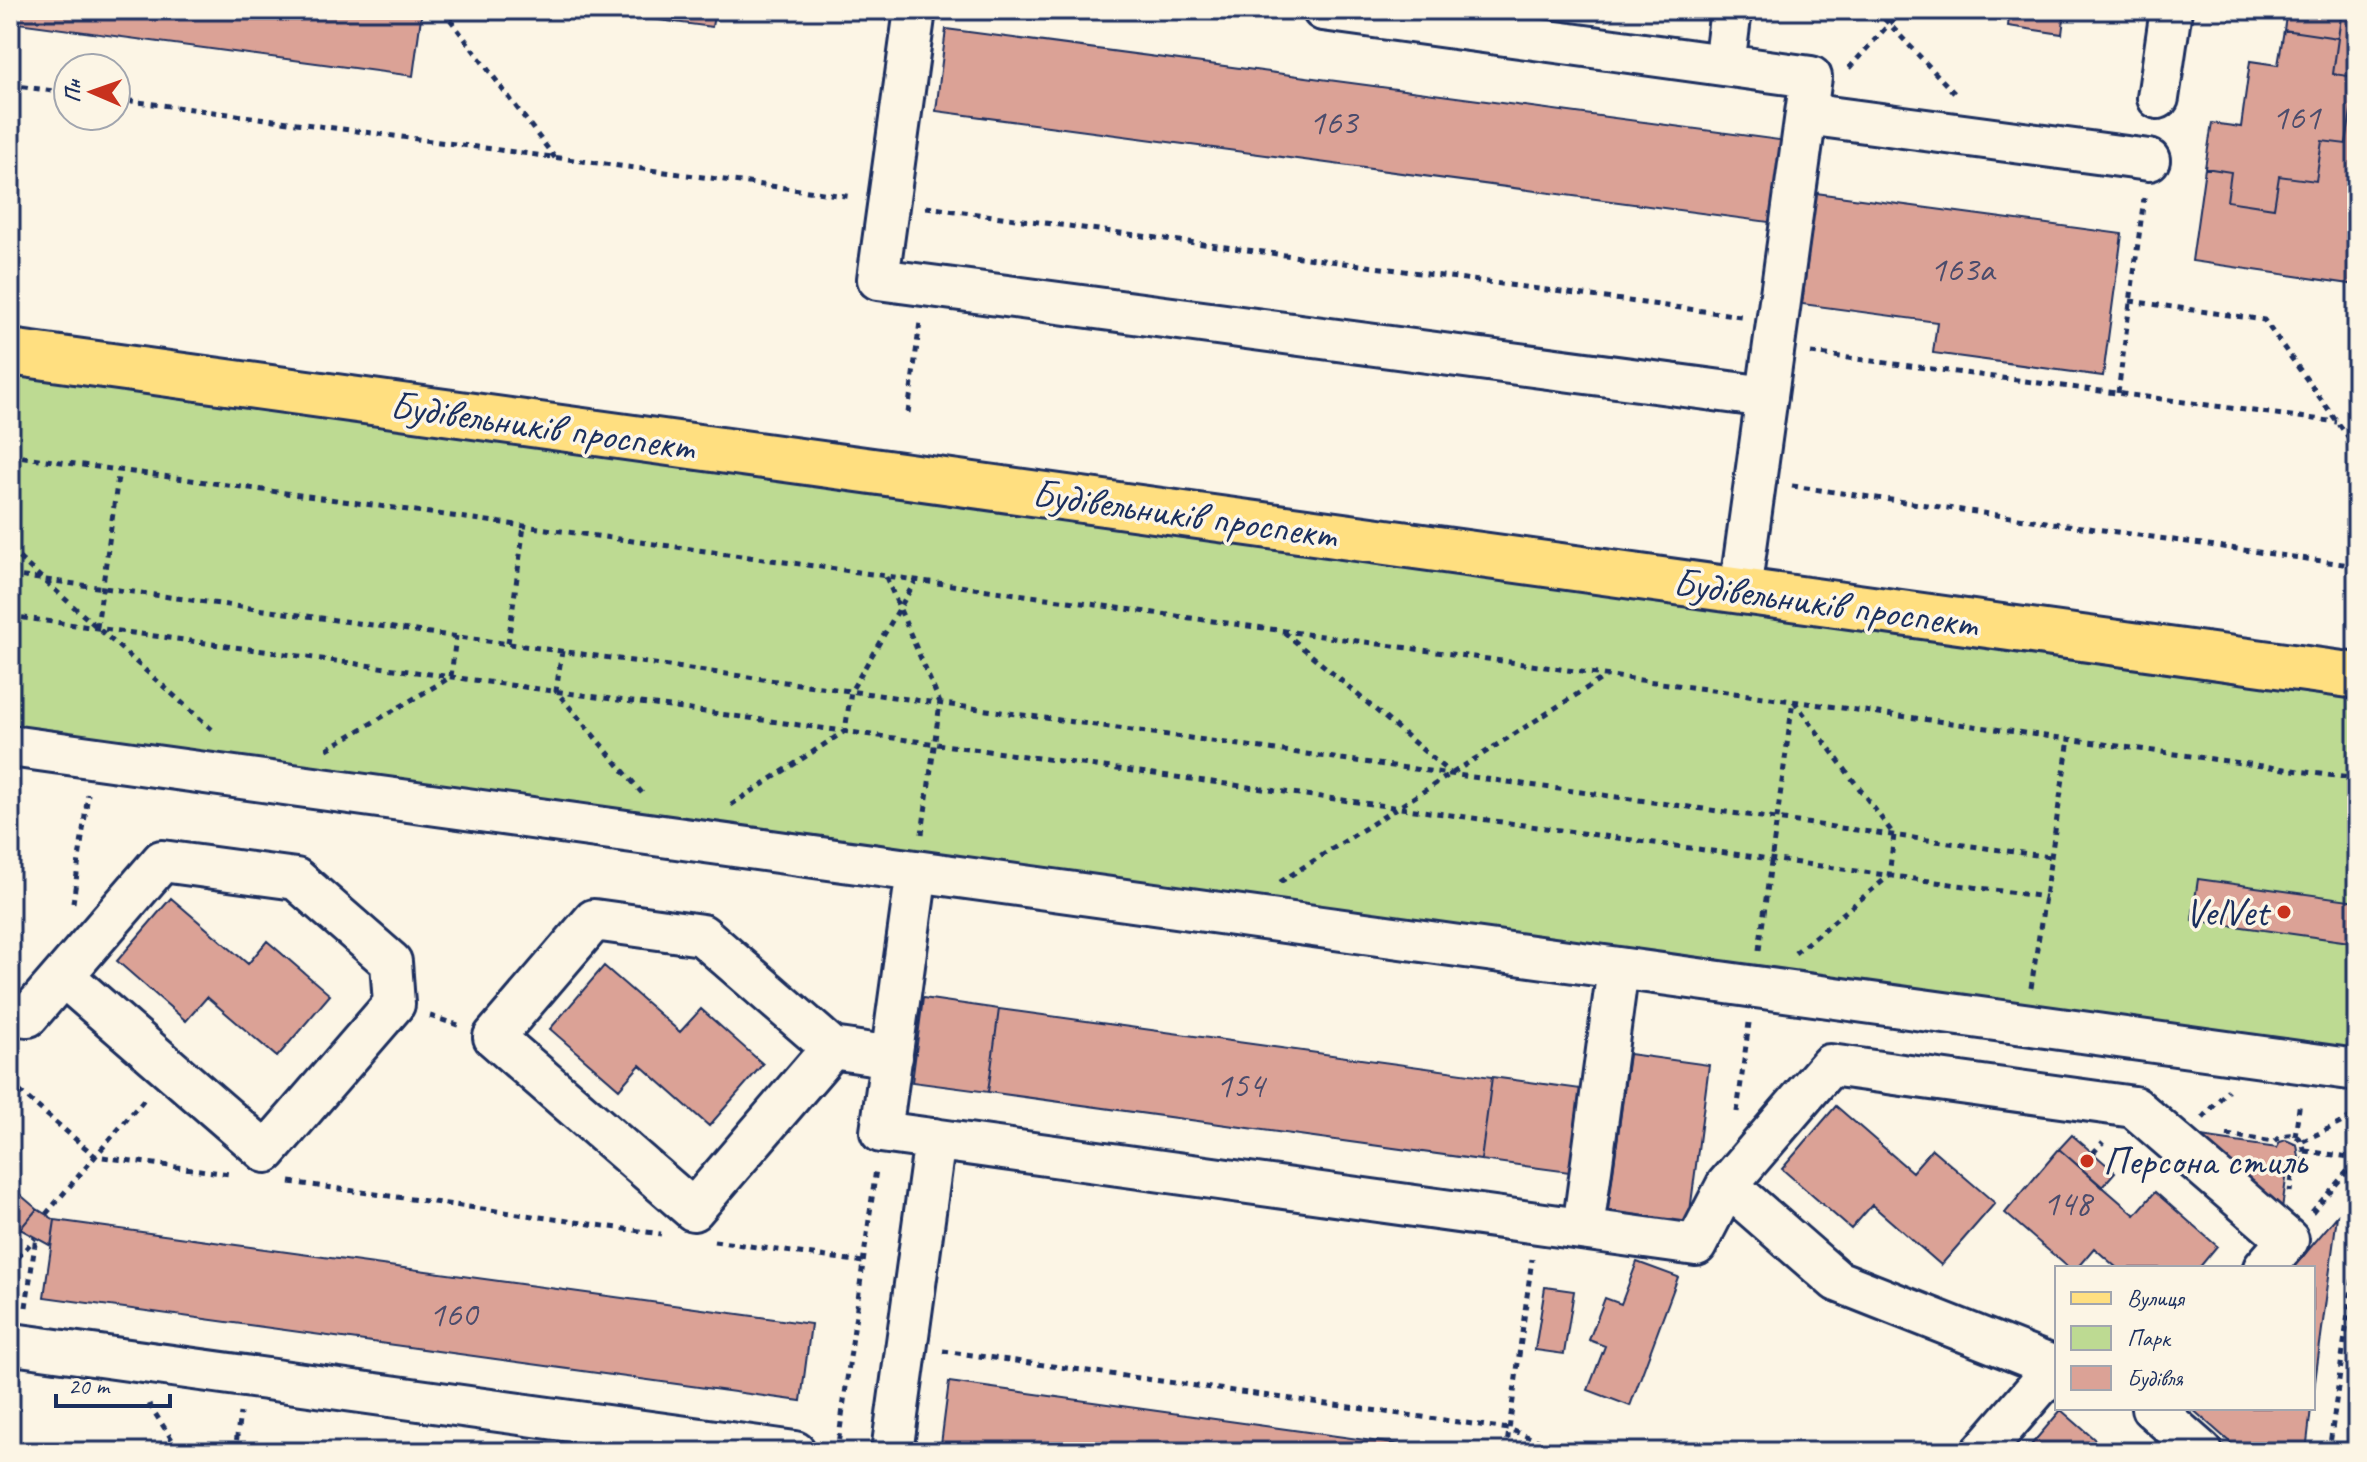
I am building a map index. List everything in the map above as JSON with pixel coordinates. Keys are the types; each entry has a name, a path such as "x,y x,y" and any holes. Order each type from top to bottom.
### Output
{"main road":[{"name":"Будівельників проспект","path":"10,352 2357,676"}],"street":[{"path":"915,10 878,279 1767,397"},
{"path":"1323,10 1390,15 1811,77 1740,591"},
{"path":"1724,65 1731,10"},
{"path":"2158,98 2171,10"},
{"path":"1806,114 2149,160"},
{"path":"10,746 2357,1070"},
{"path":"10,1014 28,1016 162,861 296,879 391,962 394,1004 266,1152 63,976"},
{"path":"917,871 881,1132 1696,1245 1727,1185 1830,1065 2134,1107 2276,1254"},
{"path":"832,1048 693,1210 494,1037 594,920 702,935 832,1048 892,1057"},
{"path":"1583,1229 1618,968"},
{"path":"892,1452 935,1139"},
{"path":"1727,1185 1837,1281 2055,1366"},
{"path":"20,1345 795,1452"},
{"path":"1982,1452 2055,1367"},
{"path":"2154,1410 2202,1452"}],"path":[{"path":"443,10 555,158"},
{"path":"1876,10 1999,140"},
{"path":"1848,69 1902,10"},
{"path":"10,85 52,91"},
{"path":"132,101 889,202 1776,334 2118,393 2337,422"},
{"path":"2118,393 2149,160"},
{"path":"908,413 925,285"},
{"path":"2130,301 2264,320 2357,449"},
{"path":"10,455 2357,779"},
{"path":"97,628 119,470"},
{"path":"1756,481 2357,566"},
{"path":"508,643 524,526"},
{"path":"10,550 224,741"},
{"path":"10,575 2051,857"},
{"path":"886,576 940,703 917,871"},
{"path":"731,805 845,731 851,691 916,580"},
{"path":"10,616 2045,897"},
{"path":"1282,631 1451,774"},
{"path":"451,677 456,636"},
{"path":"562,651 556,691 680,838"},
{"path":"1229,914 1607,676"},
{"path":"270,782 451,677"},
{"path":"1736,1125 1793,701"},
{"path":"1754,987 1889,876 1894,835 1793,701"},
{"path":"2026,1024 2069,739"},
{"path":"72,914 89,789"},
{"path":"394,1004 494,1037"},
{"path":"46,1214 170,1069"},
{"path":"10,1083 95,1156 232,1174"},
{"path":"2295,1136 2300,1095"},
{"path":"2303,1141 2357,1115"},
{"path":"837,1452 881,1132"},
{"path":"2274,1142 2286,1134 2303,1141 2304,1160 2293,1168"},
{"path":"2305,1151 2357,1159"},
{"path":"2276,1254 2357,1159"},
{"path":"278,1181 673,1235"},
{"path":"1506,1452 1537,1222"},
{"path":"10,1267 36,1237 20,1345"},
{"path":"704,1240 863,1262"},
{"path":"2329,1452 2357,1249"},
{"path":"907,1346 1509,1429 1566,1452"}],"green space":[{"path":"10,373 2357,697 2357,1053 10,730"}],"building":[{"path":"10,10 422,10 413,76 10,22"},
{"path":"582,10 715,10 712,27"},
{"path":"2010,10 2065,10 2062,34 2008,26"},
{"path":"2287,10 2342,10 2338,38 2284,30"},
{"path":"2342,10 2357,10 2357,285 2192,261 2205,168 2231,172 2227,201 2274,208 2279,176 2316,181 2322,141 2346,144 2356,77 2333,74"},
{"path":"946,29 1787,141 1776,223 936,111"},
{"path":"2284,30 2338,38 2333,74 2356,77 2346,144 2322,141 2316,181 2279,176 2274,208 2227,201 2231,172 2205,168 2212,123 2241,127 2250,61 2278,65"},
{"path":"1816,193 2122,234 2103,376 1933,353 1937,322 1802,304"},
{"path":"2198,879 2357,901 2357,943 2192,920"},
{"path":"171,898 248,964 267,941 330,995 277,1057 207,997 186,1021 117,961"},
{"path":"604,966 680,1032 701,1009 763,1064 709,1126 640,1065 619,1089 550,1029"},
{"path":"923,998 999,1009 988,1092 912,1082"},
{"path":"999,1009 1492,1077 1481,1160 988,1092"},
{"path":"1629,1054 1709,1065 1688,1227 1607,1217"},
{"path":"1492,1077 1581,1089 1569,1172 1481,1160"},
{"path":"1836,1106 1912,1172 1932,1149 1995,1203 1941,1265 1872,1205 1851,1229 1782,1169"},
{"path":"2072,1135 2115,1172 2102,1187 2059,1149"},
{"path":"2201,1137 2277,1148 2280,1142 2286,1140 2297,1145 2299,1157 2288,1164 2282,1209"},
{"path":"2059,1149 2135,1215 2155,1192 2217,1246 2201,1266 2115,1266 2094,1248 2079,1266 2067,1266 2005,1213"},
{"path":"10,1186 37,1209 10,1241"},
{"path":"37,1209 55,1220 51,1246 20,1229"},
{"path":"2337,1216 2315,1382 2315,1266 2295,1266"},
{"path":"55,1220 811,1324 801,1401 44,1297"},
{"path":"1637,1262 1678,1277 1630,1406 1588,1390 1605,1346 1589,1340 1605,1298 1621,1304"},
{"path":"1545,1287 1574,1291 1564,1354 1535,1350"},
{"path":"949,1382 1452,1452 940,1452"},
{"path":"2061,1410 2109,1452 2025,1452"},
{"path":"2193,1410 2311,1410 2306,1452 2241,1452"}],"place":[{"name":"VelVet","path":"2284,912"},
{"name":"Персона стиль","path":"2087,1161"}]}
